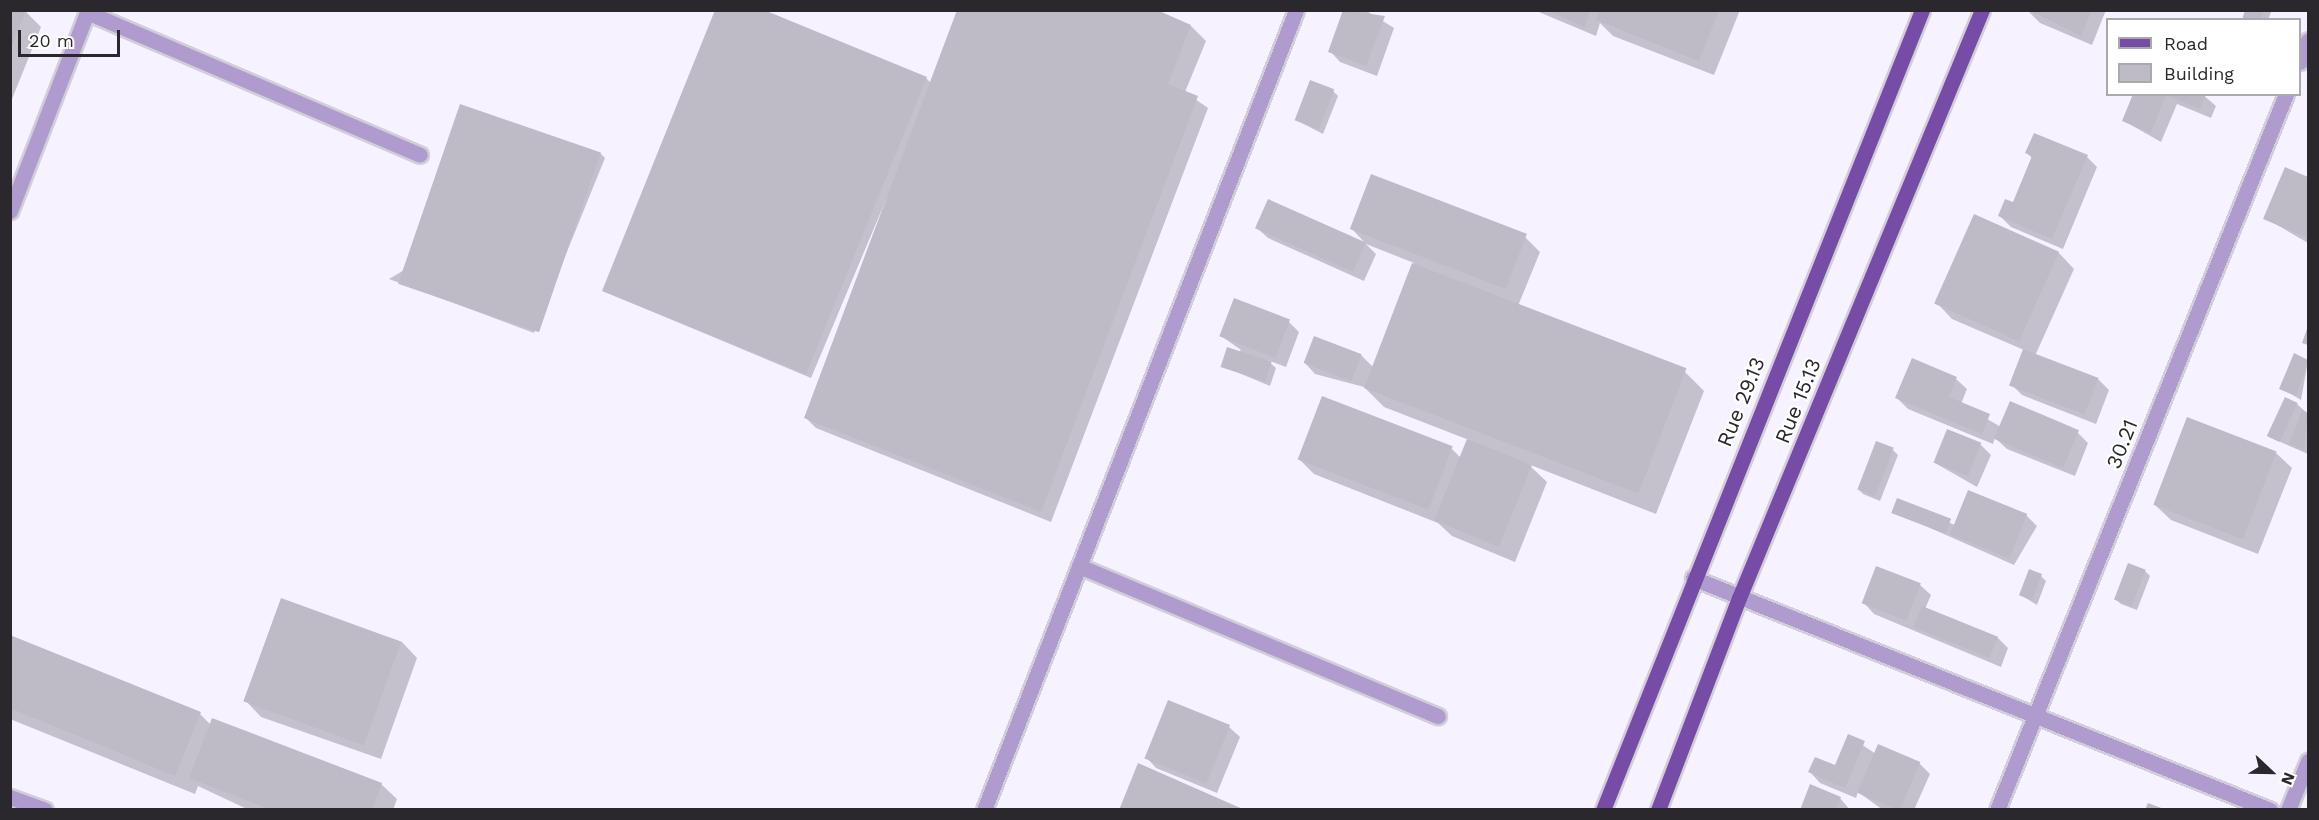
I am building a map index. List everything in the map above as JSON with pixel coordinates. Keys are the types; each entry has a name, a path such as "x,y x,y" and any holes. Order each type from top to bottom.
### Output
{"main road":[{"name":"Rue 29.13","path":"1603,810 1693,578 1922,10"},
{"name":"Rue 15.13","path":"1658,810 1739,598 1982,10"}],"street":[{"path":"984,810 1296,10"},
{"path":"10,211 87,11 420,154"},
{"path":"2301,59 2308,40"},
{"name":"30.21","path":"1997,810 2285,96"},
{"path":"1079,566 1438,716"},
{"path":"1693,578 2270,810"},
{"path":"2288,810 2308,762"},
{"path":"10,796 45,810"}],"building":[{"path":"10,10 26,10 11,49 10,49"},
{"path":"715,10 764,10 927,77 806,374 602,291"},
{"path":"957,10 1157,10 1191,25 1168,84 1198,96 1041,512 804,418"},
{"path":"1343,10 1385,16 1366,66 1328,52"},
{"path":"1546,10 1590,10 1585,27"},
{"path":"1599,10 1719,10 1699,61 1596,20"},
{"path":"2029,10 2092,10 2081,36"},
{"path":"2245,10 2264,10 2262,18 2243,18"},
{"path":"1310,80 1334,89 1319,129 1295,120"},
{"path":"2132,96 2166,96 2151,133 2122,121"},
{"path":"2168,96 2205,96 2200,109"},
{"path":"460,104 601,153 539,332 398,284"},
{"path":"2034,133 2088,155 2052,239 1998,216 2005,199 2013,202 2032,156 2025,153"},
{"path":"2285,167 2308,177 2308,238 2263,219"},
{"path":"1371,174 1527,234 1506,289 1350,229"},
{"path":"1268,199 1366,243 1353,272 1255,228"},
{"path":"1974,214 2059,252 2019,341 1934,304"},
{"path":"1412,263 1686,368 1638,493 1364,388"},
{"path":"1234,298 1290,320 1275,358 1219,336"},
{"path":"2308,326 2308,345 2302,343"},
{"path":"1314,336 1362,354 1351,381 1304,363"},
{"path":"1227,347 1272,362 1265,381 1221,367"},
{"path":"2023,349 2099,378 2085,414 2009,385"},
{"path":"2294,353 2308,360 2296,396 2279,389"},
{"path":"1912,358 1957,377 1949,397 1990,414 1982,434 1895,398"},
{"path":"1322,396 1453,446 1428,510 1298,459"},
{"path":"2285,397 2298,403 2280,442 2267,436"},
{"path":"2010,401 2079,430 2063,468 1994,439"},
{"path":"2302,410 2308,413 2304,450 2289,444"},
{"path":"2187,417 2277,451 2243,539 2153,505"},
{"path":"1947,429 1981,443 1968,476 1934,462"},
{"path":"1467,439 1532,465 1499,547 1434,521"},
{"path":"1876,441 1894,448 1875,496 1857,490"},
{"path":"1968,490 2027,514 2009,558 1950,535"},
{"path":"1897,498 1951,519 1945,534 1891,513"},
{"path":"2128,563 2146,570 2132,606 2114,599"},
{"path":"1876,566 1921,583 1906,621 1862,603"},
{"path":"2029,569 2042,574 2032,600 2019,595"},
{"path":"281,598 401,642 364,745 243,701"},
{"path":"1922,606 1998,637 1989,658 1913,627"},
{"path":"10,635 201,712 175,776 10,708"},
{"path":"1168,700 1230,725 1207,784 1144,758"},
{"path":"212,718 382,783 372,810 271,810 189,778"},
{"path":"1848,734 1865,741 1845,788 1808,772 1815,757 1835,765"},
{"path":"1878,744 1920,762 1900,810 1857,793"},
{"path":"1138,763 1245,810 1119,810"},
{"path":"1810,784 1841,797 1835,810 1800,810"},
{"path":"2148,803 2164,809 2164,810 2145,810"}]}
